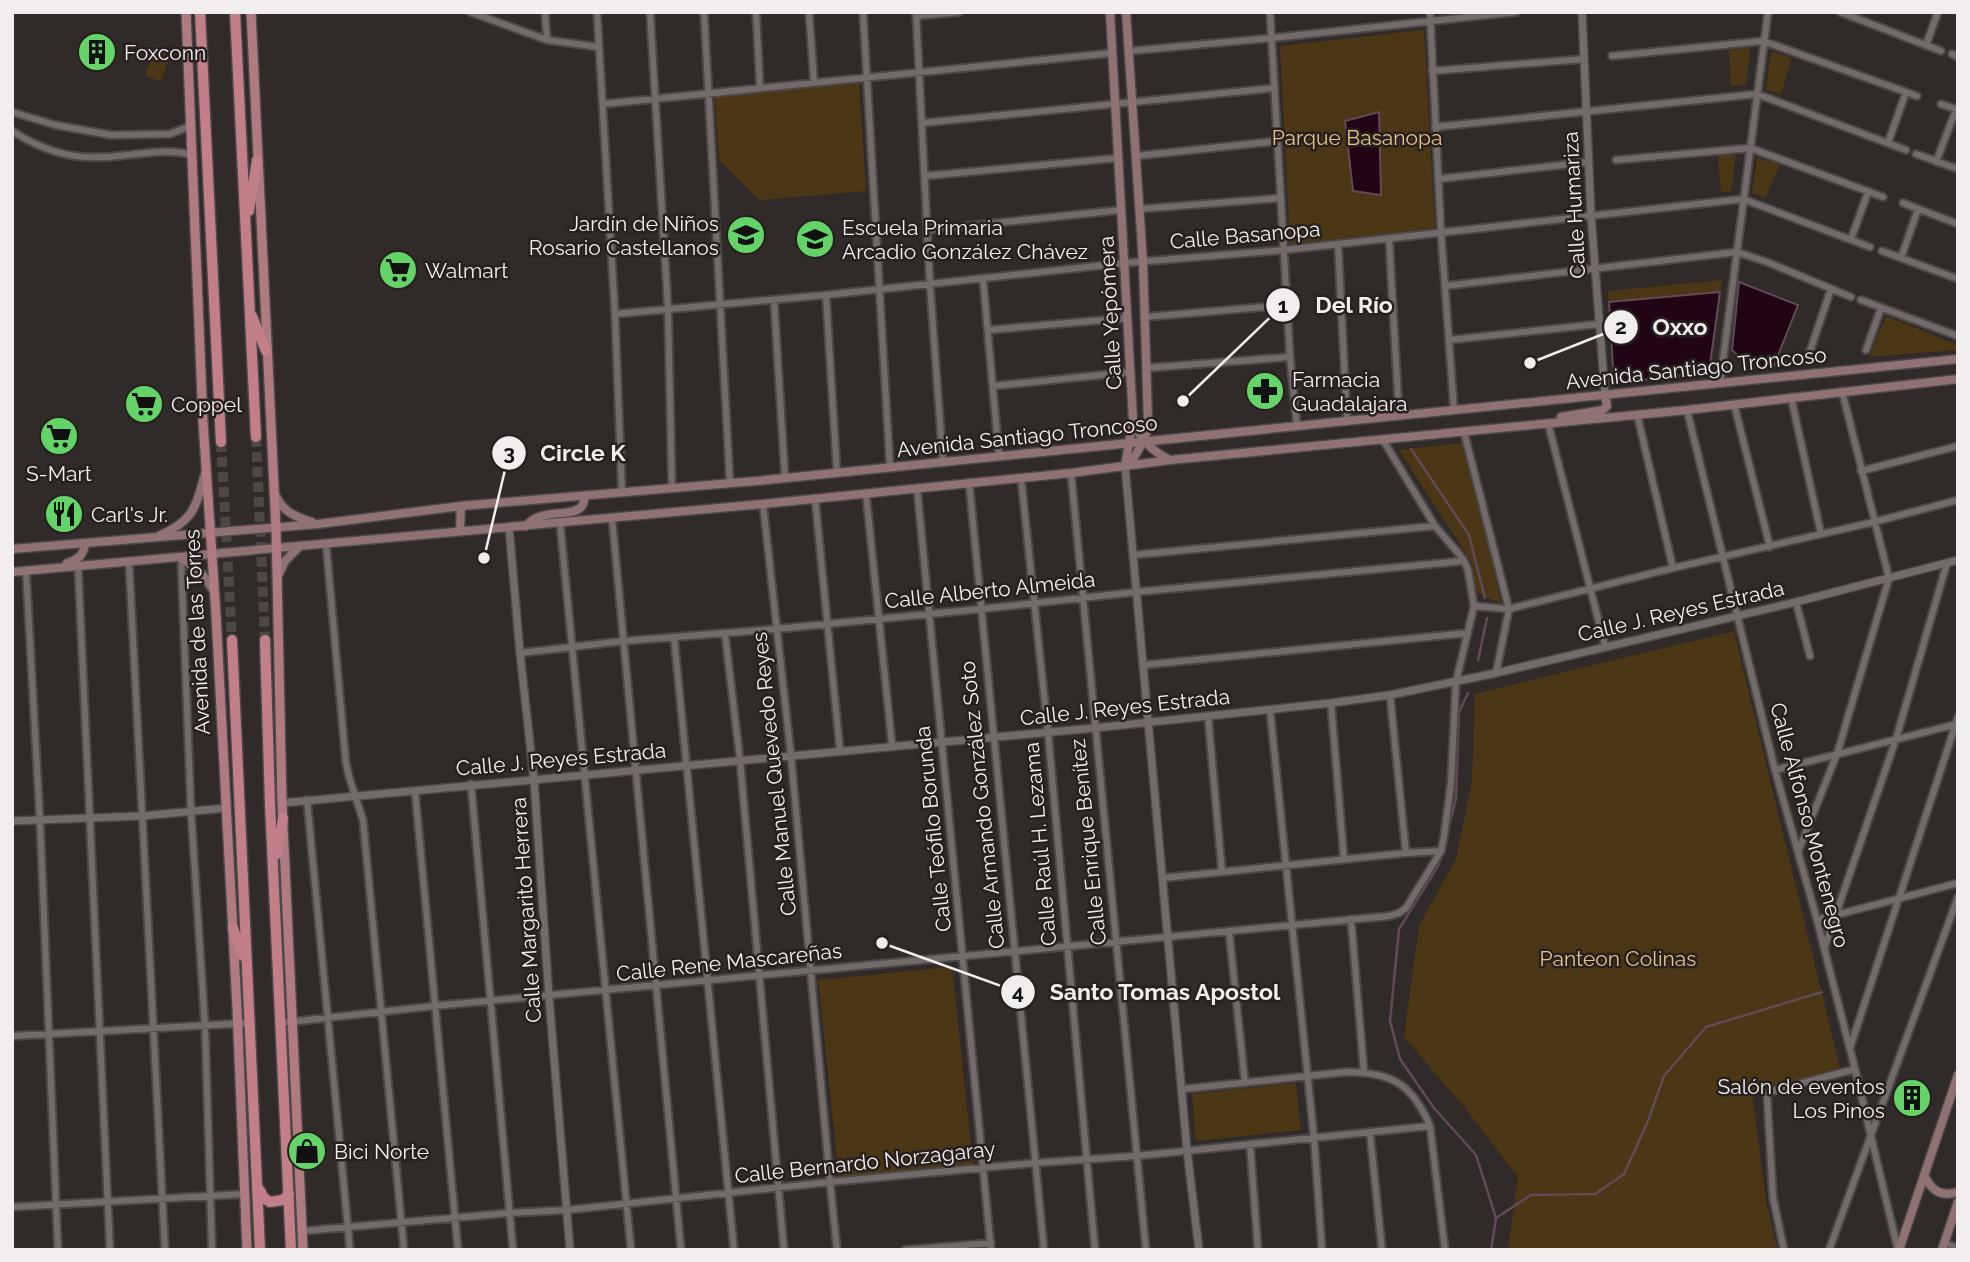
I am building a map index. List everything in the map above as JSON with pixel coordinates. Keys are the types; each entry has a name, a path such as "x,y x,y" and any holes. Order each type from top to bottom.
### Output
{"highway":[{"path":"200,12 221,443"},
{"path":"235,12 256,437"},
{"path":"245,232 257,160"},
{"path":"249,308 266,351"},
{"name":"Avenida de las Torres","path":"232,640 260,1250"},
{"path":"265,640 291,1250"},
{"path":"273,872 283,818"},
{"path":"233,928 247,966"},
{"path":"257,1186 264,1198 270,1202 277,1203 289,1194"}],"main road":[{"name":"Avenida de las Torres","path":"186,12 247,1250"},
{"path":"251,12 276,528 282,803 303,1250"},
{"name":"Calle Yepómera","path":"1110,12 1133,420 1127,468"},
{"name":"Calle Yepómera","path":"1126,12 1143,262 1148,426 1144,441"},
{"name":"Avenida Santiago Troncoso","path":"210,534 461,506 943,463 1958,359"},
{"name":"Avenida Santiago Troncoso","path":"47,569 866,494 1127,468 1170,460 1687,410 1958,379"},
{"path":"1531,425 1540,420 1603,410 1607,406 1605,395"},
{"path":"1133,420 1144,441 1170,460"},
{"path":"1127,468 1144,441"},
{"path":"153,539 173,530 194,511 207,468"},
{"path":"273,487 283,508 318,524"},
{"path":"526,526 532,519 541,516 577,510 583,505 585,496"},
{"path":"460,531 461,506"},
{"path":"12,549 210,534"},
{"path":"12,572 47,569 79,558 85,543"},
{"path":"276,580 285,561 300,546"},
{"path":"181,557 202,574 214,591"},
{"path":"1898,1250 1958,1075"},
{"path":"1924,1175 1936,1192 1947,1195 1958,1192"},
{"path":"1943,1247 1958,1202"}],"street":[{"path":"470,12 547,40 599,47"},
{"path":"492,12 492,21"},
{"path":"545,12 547,40"},
{"path":"597,12 615,314 622,493"},
{"path":"650,12 668,309 672,488"},
{"path":"704,12 730,483"},
{"path":"756,12 760,87"},
{"path":"809,12 814,82"},
{"path":"863,12 890,467"},
{"path":"943,463 930,285 916,14 959,12"},
{"path":"1270,12 1290,357 1297,426"},
{"path":"1430,12 1441,232 1454,410"},
{"path":"1129,51 1516,12"},
{"name":"Calle Humariza","path":"1581,12 1591,215 1605,395"},
{"path":"1720,383 1768,12"},
{"path":"1840,12 1941,51"},
{"path":"1926,45 1938,12"},
{"path":"1612,56 1763,41 1917,96"},
{"path":"603,104 1112,53"},
{"path":"1432,71 1584,59"},
{"path":"922,123 1275,88"},
{"path":"1888,143 1906,92"},
{"path":"1435,127 1756,94 1906,150"},
{"path":"1937,162 1957,110 1941,104"},
{"path":"12,112 55,125 111,135 170,134 190,126"},
{"path":"12,131 48,151 65,156 87,158 173,151 192,155"},
{"path":"1136,156 1278,141"},
{"path":"1616,160 1750,148 1882,197"},
{"path":"1916,154 1958,169"},
{"path":"925,176 1118,158"},
{"path":"1438,179 1589,162"},
{"path":"1851,239 1868,192"},
{"path":"1139,209 1281,198"},
{"name":"Calle Basanopa","path":"615,314 930,285 1125,263 1284,250 1743,199 1870,247"},
{"path":"1903,203 1958,224"},
{"path":"1900,258 1918,209"},
{"path":"928,230 1121,210"},
{"path":"1389,238 1399,415"},
{"path":"1338,244 1347,420"},
{"path":"1882,251 1958,279"},
{"path":"1445,286 1737,252 1850,297"},
{"path":"983,279 999,456"},
{"path":"1809,354 1831,289"},
{"path":"826,295 837,473"},
{"path":"774,300 785,478"},
{"path":"1861,300 1958,336"},
{"path":"1145,317 1287,304"},
{"path":"1866,349 1881,308"},
{"path":"988,330 1127,318"},
{"path":"1448,340 1599,324"},
{"path":"1146,368 1290,357"},
{"path":"993,386 1130,372"},
{"path":"1798,852 1837,754 1889,578 1842,391"},
{"path":"1791,397 1821,534"},
{"path":"1734,404 1770,547"},
{"name":"Calle Alfonso Montenegro","path":"1687,410 1775,770 1872,1135 1898,1250"},
{"path":"1637,414 1673,568"},
{"path":"1548,423 1605,646"},
{"path":"1464,432 1509,609 1496,673"},
{"path":"1163,878 1441,851 1449,802 1456,682 1474,606 1464,561 1435,526 1383,440"},
{"path":"1861,471 1958,446"},
{"path":"1127,468 1147,723 1187,1150 1199,1250"},
{"name":"Calle Enrique Benítez","path":"1071,473 1146,1250"},
{"name":"Calle Raúl H. Lezama","path":"1021,478 1048,732 1095,1250"},
{"name":"Calle Armando González Soto","path":"969,482 1044,1250"},
{"name":"Calle Teófilo Borunda","path":"917,488 991,1246"},
{"path":"866,494 892,746"},
{"path":"815,498 840,751"},
{"path":"1474,606 1509,609 1958,500"},
{"name":"Calle Manuel Quevedo Reyes","path":"763,504 791,756 837,1250"},
{"path":"612,518 681,1250"},
{"path":"560,523 631,1250"},
{"path":"1133,555 1435,526"},
{"name":"Calle Margarito Herrera","path":"509,527 534,780 570,1250"},
{"path":"326,543 346,764 363,820 404,1250"},
{"path":"181,557 191,811 205,1026 212,1250"},
{"name":"Calle J. Reyes Estrada","path":"282,803 1147,723 1390,695 1496,673 1796,602 1958,560"},
{"name":"Calle Alberto Almeida","path":"520,653 1464,561"},
{"path":"129,562 165,1250"},
{"path":"1824,947 1896,739 1947,563"},
{"path":"78,566 110,1250"},
{"path":"26,571 40,821 58,1250"},
{"path":"1796,602 1810,656"},
{"path":"1143,666 1468,633"},
{"path":"724,634 740,760 784,1250"},
{"path":"674,637 734,1250"},
{"path":"1390,695 1406,853"},
{"path":"1331,703 1344,859"},
{"path":"1270,710 1314,1138 1322,1250"},
{"path":"1208,716 1222,872"},
{"path":"1775,770 1957,722"},
{"path":"1850,1050 1957,722"},
{"path":"471,785 513,1250"},
{"path":"415,791 458,1250"},
{"path":"307,800 350,1250"},
{"path":"12,821 142,816 226,808"},
{"name":"Calle Rene Mascareñas","path":"280,1023 434,1006 1390,916 1406,908 1441,851"},
{"path":"1817,920 1958,883"},
{"path":"1829,1250 1958,897"},
{"path":"1351,919 1364,1072"},
{"path":"1229,931 1245,1083"},
{"path":"12,1036 249,1023"},
{"path":"1784,1250 1775,1211 1766,1095 1855,1069"},
{"path":"1183,1090 1307,1076 1364,1072 1384,1075 1413,1097 1430,1126 1445,1250"},
{"name":"Calle Bernardo Norzagaray","path":"303,1231 567,1210 983,1167 1136,1156 1430,1126"},
{"path":"1370,1133 1382,1250"},
{"path":"1250,1144 1258,1250"},
{"path":"12,1207 244,1194"},
{"path":"905,1250 991,1246"},
{"path":"1943,1247 1958,1248"}],"green space":[{"name":"Parque Basanopa","path":"1424,30 1435,228 1290,244 1280,46"},
{"path":"156,45 172,51 161,81 145,76"},
{"path":"1750,48 1746,85 1731,86 1729,50"},
{"path":"1771,51 1792,58 1781,94 1766,90"},
{"path":"859,83 866,191 759,200 719,160 715,97"},
{"path":"1718,155 1736,155 1731,191 1721,192"},
{"path":"1757,157 1780,165 1765,198 1752,193"},
{"path":"1722,280 1720,292 1609,302 1608,291"},
{"path":"1886,316 1958,345 1958,350 1869,357"},
{"path":"1463,443 1501,604 1476,592 1472,563 1399,450"},
{"name":"Panteon Colinas","path":"1734,631 1840,1068 1752,1094 1767,1206 1778,1250 1508,1250 1518,1177 1465,1108 1404,1037 1419,926 1456,859 1472,782 1475,694"},
{"path":"952,967 973,1164 839,1176 818,980"},
{"path":"1296,1083 1301,1130 1196,1141 1192,1094"}],"shaded area":[{"path":"1379,112 1381,195 1353,191 1345,121"},
{"path":"1739,282 1798,305 1773,368 1750,365 1732,350"},
{"path":"1720,292 1709,372 1614,383 1609,302"}],"waterway":[{"path":"1411,449 1469,535 1485,598"},
{"path":"1478,660 1487,618"},
{"path":"1448,830 1456,799 1459,712 1468,693"},
{"path":"1441,857 1399,929 1390,1021 1400,1059 1434,1108 1476,1155 1496,1218 1491,1250"},
{"path":"1496,1218 1531,1195 1595,1194 1624,1174 1648,1121 1664,1076 1706,1027 1822,992"}],"tunnel":[{"path":"256,437 265,640"},
{"path":"221,442 232,640"}],"place":[{"name":"Foxconn","path":"97,52"},
{"name":"Jardín de Niños Rosario Castellanos","path":"746,235"},
{"name":"Escuela Primaria Arcadio González Chávez","path":"815,239"},
{"name":"Walmart","path":"398,270"},
{"name":"Oxxo","path":"1530,363"},
{"name":"Farmacia Guadalajara","path":"1265,391"},
{"name":"Del Río","path":"1183,401"},
{"name":"Coppel","path":"144,404"},
{"name":"S-Mart","path":"59,436"},
{"name":"Carl's Jr.","path":"64,514"},
{"name":"Circle K","path":"484,558"},
{"name":"Santo Tomas Apostol","path":"882,943"},
{"name":"Salón de eventos Los Pinos","path":"1912,1098"},
{"name":"Bici Norte","path":"307,1151"}]}
